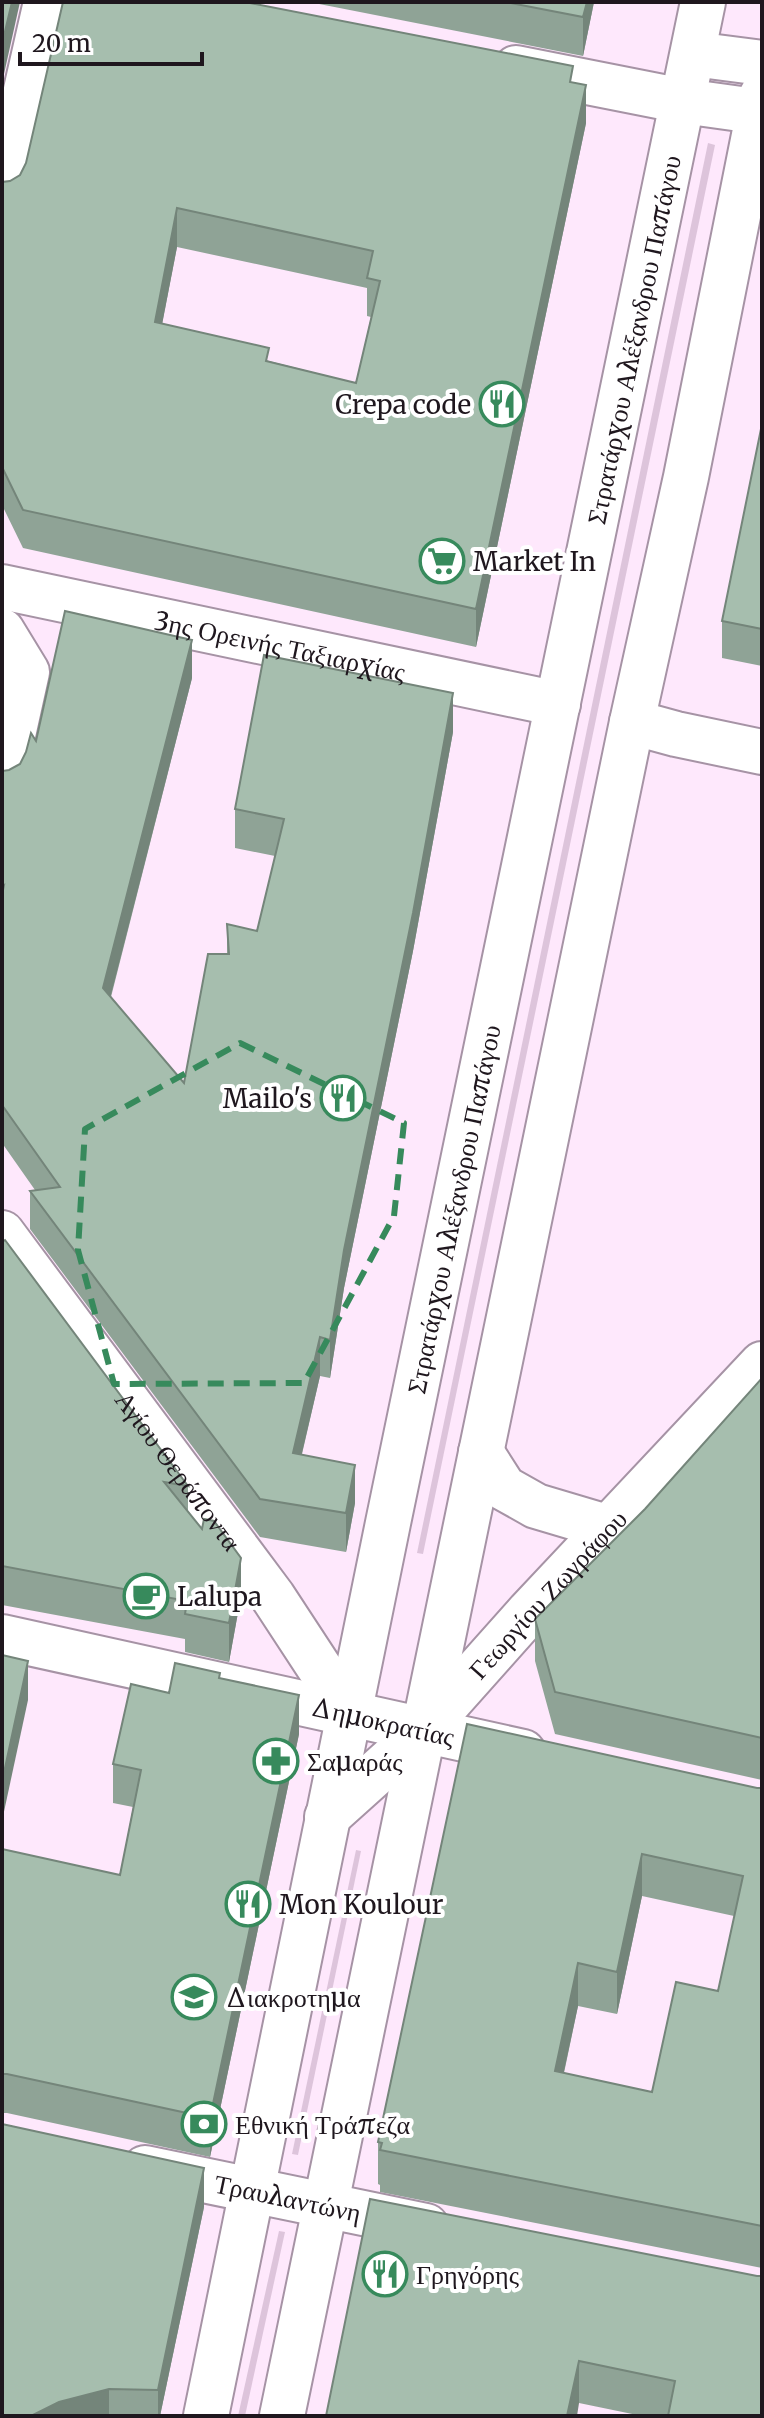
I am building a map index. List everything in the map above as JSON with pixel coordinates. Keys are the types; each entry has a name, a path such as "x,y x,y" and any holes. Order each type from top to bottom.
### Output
{"street":[{"path":"2,196 46,2"},
{"name":"Στρατάρχου Αλέξανδρου Παπάγου","path":"206,2416 703,2"},
{"path":"693,54 762,63"},
{"path":"282,2416 761,106 683,101 484,61"},
{"name":"3ης Ορεινής Ταξιαρχίας","path":"2,587 558,704"},
{"path":"2,631 27,672 2,785"},
{"path":"632,722 762,752"},
{"name":"Αγίου Θεράποντα","path":"2,1233 273,1597 349,1713"},
{"name":"Γεωργίου Ζωγράφου","path":"327,1817 423,1731 529,1612 762,1364"},
{"path":"481,1452 504,1488 536,1506 610,1528"},
{"name":"Δημοκρατίας","path":"2,1637 567,1762"},
{"name":"Τραυλαντώνη","path":"105,2159 465,2234"}],"highlighted area":[{"path":"240,1043 404,1123 394,1216 304,1383 114,1384 78,1250 85,1129"}],"shaded area":[{"path":"708,143 715,145 423,1554 417,1553"},
{"path":"356,1850 361,1851 298,2155 292,2154"},
{"path":"279,2231 285,2232 245,2416 238,2416"}],"building":[{"path":"2,2 12,2 2,44"},
{"path":"63,2 245,2 573,66 570,82 586,85 476,609 23,510 2,467 2,182 20,175 26,163","holes":["177,208 373,251 367,278 380,281 356,383 266,361 269,348 155,322"]},
{"path":"505,2 587,2 583,17"},
{"path":"762,424 762,629 722,621"},
{"path":"65,611 192,640 103,988 184,1083 208,954 229,954 227,924 257,931 284,819 235,809 264,655 453,693 413,913 344,1250 330,1340 320,1337 293,1453 355,1465 346,1513 260,1499 30,1191 60,1187 2,1105 2,771 20,764 31,733 36,741"},
{"path":"5,1240 188,1486 164,1482 202,1529 204,1519 214,1521 241,1558 229,1623 185,1614 187,1601 2,1566 2,1242"},
{"path":"762,1378 762,1738 555,1692 535,1619 645,1509"},
{"path":"2,1655 28,1661 2,1782"},
{"path":"175,1663 220,1673 219,1678 299,1695 210,2118 2,2074 2,1849 120,1875 141,1770 113,1764 131,1684 169,1693"},
{"path":"467,1724 762,1788 762,2226 380,2150 382,2143 378,2142","holes":["642,1854 743,1876 718,1991 676,1982 652,2092 555,2071 578,1963 617,1972"]},
{"path":"2,2124 204,2168 158,2390 109,2389 59,2402 31,2416 2,2416"},
{"path":"370,2199 762,2276 762,2416 668,2416 675,2381 579,2361 567,2416 326,2416"}],"place":[{"name":"Crepa code","path":"502,404"},
{"name":"Market In","path":"442,561"},
{"name":"Mailo's","path":"343,1098"},
{"name":"Lalupa","path":"146,1596"},
{"name":"Σαμαράς","path":"276,1761"},
{"name":"Mon Koulour","path":"248,1904"},
{"name":"Διακροτημα","path":"194,1997"},
{"name":"Εθνική Τράπεζα","path":"204,2124"},
{"name":"Γρηγόρης","path":"385,2274"}]}
